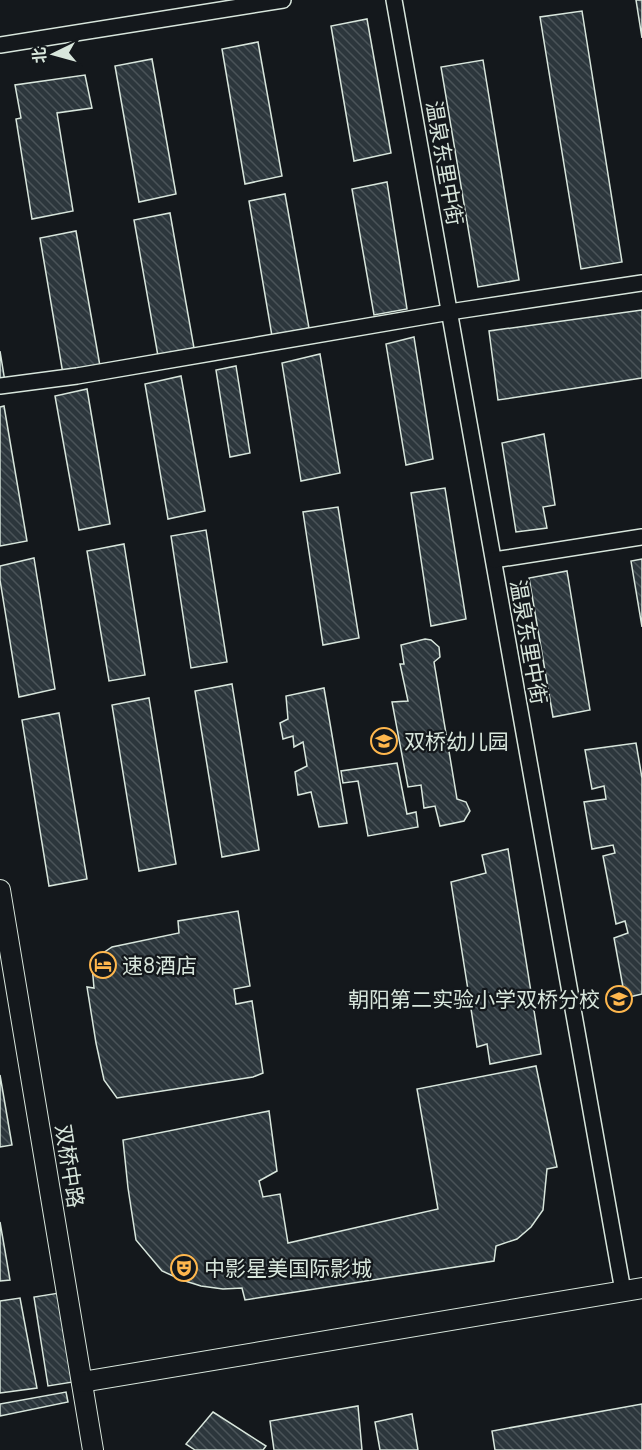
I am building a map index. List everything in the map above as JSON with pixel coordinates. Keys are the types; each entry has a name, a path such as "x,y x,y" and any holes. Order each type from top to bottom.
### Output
{"street":[{"path":"0,45 283,0"},
{"name":"温泉东里中街","path":"394,0 494,560 633,1290"},
{"path":"0,386 642,283"},
{"path":"494,560 642,537"},
{"name":"双桥中路","path":"0,890 93,1450"},
{"path":"82,1382 633,1290"}],"building":[{"path":"636,0 642,0 642,38"},
{"path":"582,11 622,262 581,269 540,17"},
{"path":"367,19 391,153 354,161 331,26"},
{"path":"258,42 282,176 245,184 222,49"},
{"path":"152,59 176,194 139,202 115,66"},
{"path":"483,60 519,280 478,287 441,67"},
{"path":"85,75 92,108 57,113 73,211 32,219 16,119 21,118 15,85"},
{"path":"387,182 407,309 374,315 352,189"},
{"path":"285,194 309,328 272,336 249,201"},
{"path":"170,213 194,348 158,356 134,220"},
{"path":"76,231 100,366 63,374 40,238"},
{"path":"642,310 642,378 498,400 489,331"},
{"path":"414,337 433,459 406,465 386,344"},
{"path":"0,351 5,382 0,383"},
{"path":"320,354 340,473 301,481 282,363"},
{"path":"236,366 250,453 230,457 216,370"},
{"path":"181,376 205,511 168,519 145,384"},
{"path":"87,389 110,524 79,530 55,396"},
{"path":"4,406 27,541 0,546 0,407"},
{"path":"544,434 555,505 543,507 547,528 516,532 502,443"},
{"path":"445,488 466,619 431,626 411,493"},
{"path":"338,507 359,638 323,645 303,512"},
{"path":"206,530 227,662 191,668 171,536"},
{"path":"124,544 145,675 109,681 87,551"},
{"path":"34,558 55,689 19,697 0,580 0,566"},
{"path":"642,559 642,627 631,561"},
{"path":"567,571 590,710 553,717 529,578"},
{"path":"425,639 431,640 439,647 440,657 434,662 457,799 466,802 470,811 464,821 440,826 435,806 424,808 421,785 408,787 392,702 408,701 400,664 404,664 401,645"},
{"path":"232,684 259,850 222,857 195,691"},
{"path":"324,688 347,823 319,827 311,792 298,795 295,772 307,766 303,742 294,747 293,736 283,739 280,723 288,719 286,696"},
{"path":"149,698 176,864 139,871 112,705"},
{"path":"59,713 87,879 49,886 22,720"},
{"path":"636,743 642,778 642,994 625,998 614,938 628,933 625,921 616,924 603,856 615,853 613,845 592,849 584,802 606,799 604,786 592,789 585,750"},
{"path":"397,763 407,814 416,812 418,827 368,836 358,781 343,783 341,771"},
{"path":"508,849 541,1054 490,1064 487,1044 477,1047 451,882 486,873 482,855"},
{"path":"238,911 250,986 234,989 236,1004 252,1001 263,1073 253,1077 117,1098 104,1080 96,1043 87,987 94,988 92,965 100,955 112,947 179,933 178,921"},
{"path":"536,1066 557,1167 547,1169 543,1210 531,1227 517,1239 496,1246 494,1261 245,1300 242,1288 223,1289 201,1286 162,1271 136,1240 123,1140 269,1111 277,1171 259,1181 263,1197 280,1194 288,1243 438,1209 417,1089"},
{"path":"0,1075 12,1145 0,1147"},
{"path":"0,1222 10,1280 0,1281"},
{"path":"59,1293 73,1382 48,1386 34,1297"},
{"path":"20,1298 37,1388 0,1393 0,1301"},
{"path":"66,1392 68,1402 0,1416 0,1404"},
{"path":"642,1404 642,1450 495,1450 492,1431"},
{"path":"358,1406 362,1450 274,1450 270,1421"},
{"path":"213,1412 266,1446 263,1450 195,1450 186,1444"},
{"path":"412,1414 418,1450 380,1450 375,1422"}],"place":[{"name":"双桥幼儿园","path":"384,741"},
{"name":"速8酒店","path":"103,965"},
{"name":"朝阳第二实验小学双桥分校","path":"619,999"},
{"name":"中影星美国际影城","path":"184,1268"}]}
